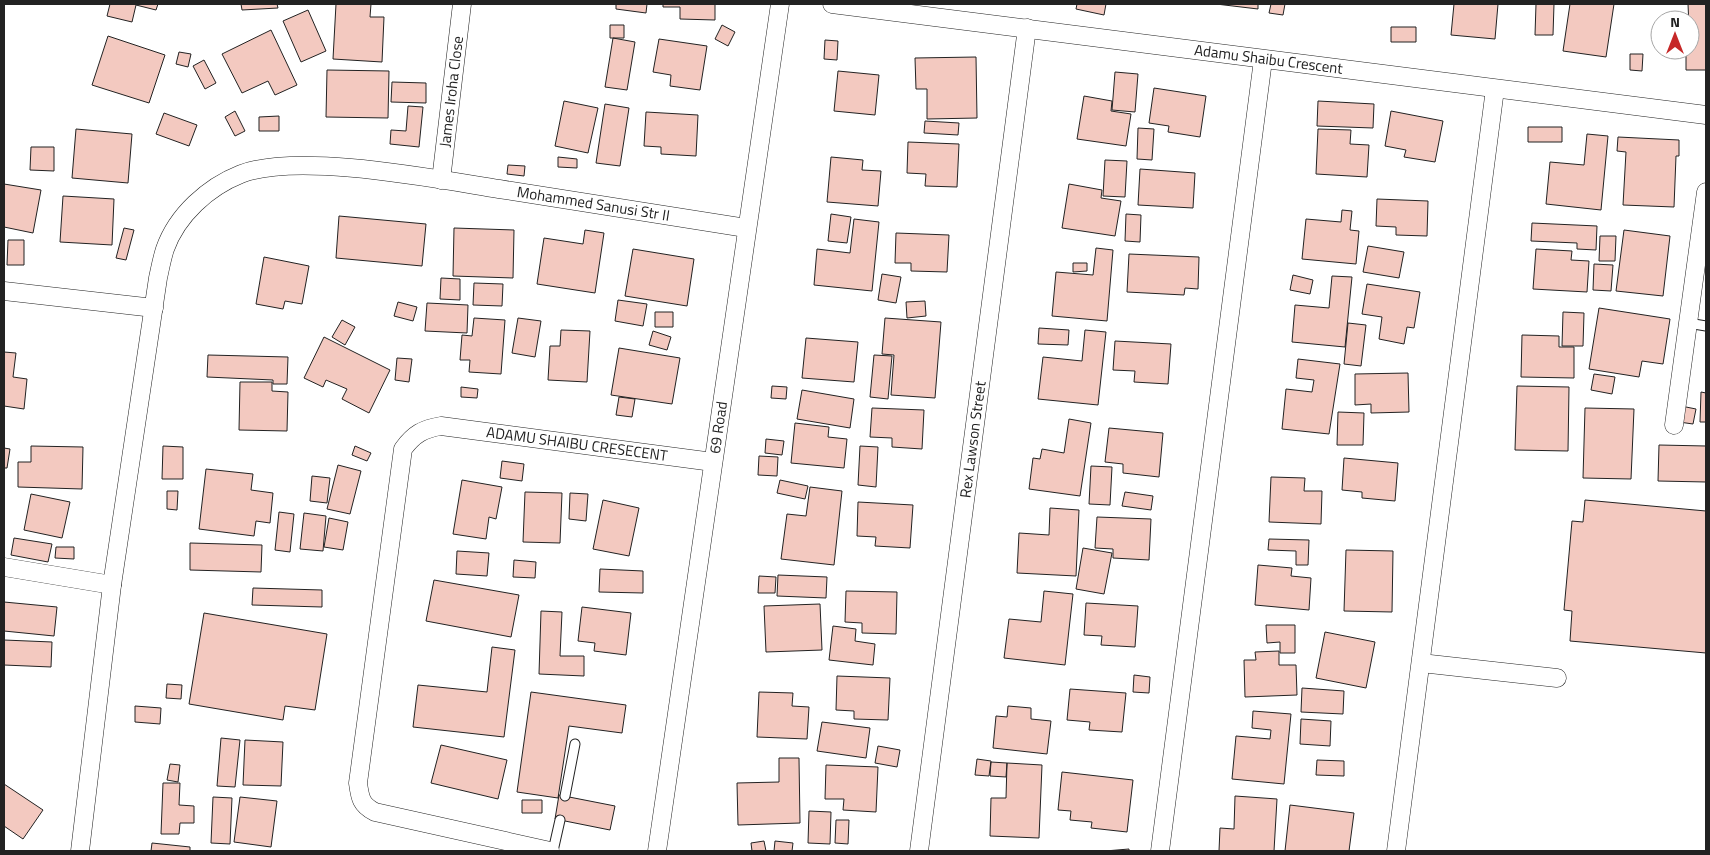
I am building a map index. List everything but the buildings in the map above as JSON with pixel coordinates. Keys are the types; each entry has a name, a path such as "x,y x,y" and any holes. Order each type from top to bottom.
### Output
{"street":[{"name":"James Iroha Close","path":"441,180 462,4"},
{"name":"69 Road","path":"657,851 780,4"},
{"name":"Adamu Shaibu Crescent","path":"832,4 1706,115"},
{"name":"Rex Lawson Street","path":"920,851 1027,28"},
{"path":"1160,851 1263,60"},
{"path":"1396,851 1495,89"},
{"name":"Mohammed Sanusi Str II","path":"80,851 112,585 154,308 165,249 174,230 202,197 221,183 264,167 306,166 351,169 441,180 746,228"},
{"path":"1674,425 1706,192"},
{"path":"4,291 154,308"},
{"name":"ADAMU SHAIBU CRESECENT","path":"552,851 393,816 364,807 360,798 358,783 403,449 412,436 424,429 441,426 713,462"},
{"path":"4,567 112,585"},
{"path":"1421,663 1557,678"}],"lane":[{"path":"1688,323 1706,326"},
{"path":"565,796 575,744"},
{"path":"552,851 560,820"}]}
